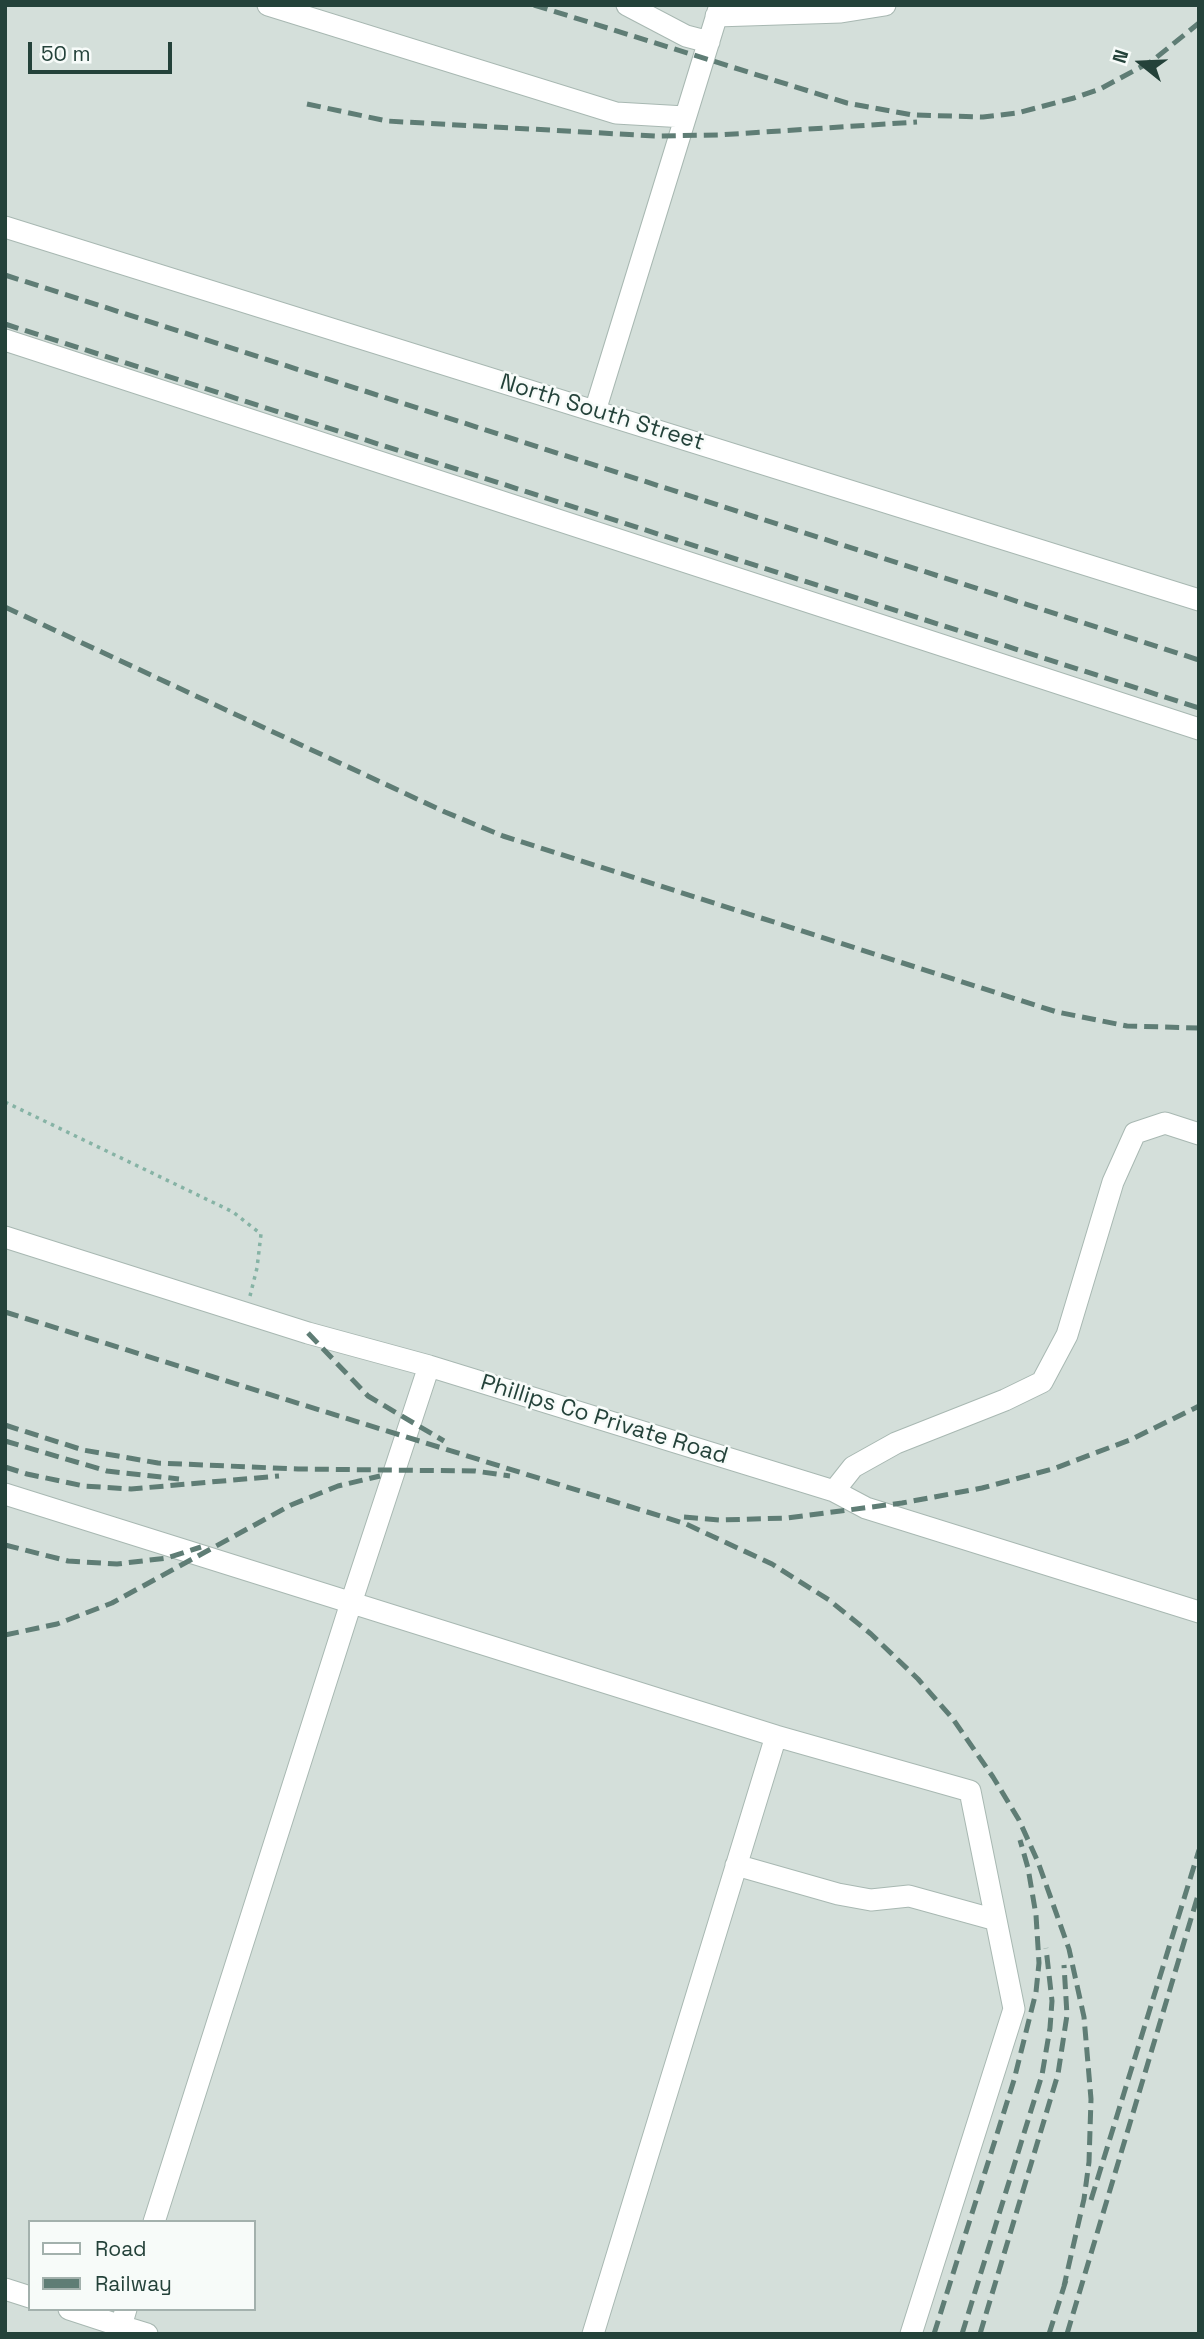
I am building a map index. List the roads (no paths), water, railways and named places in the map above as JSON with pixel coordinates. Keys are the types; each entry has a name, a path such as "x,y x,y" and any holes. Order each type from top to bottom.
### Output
{"lane":[{"path":"268,5 616,113 685,117"},
{"path":"627,5 686,36 709,42"},
{"path":"594,411 718,11 841,12 885,5"},
{"name":"North South Street","path":"5,227 1199,600"},
{"path":"5,340 1199,729"},
{"path":"834,1492 853,1467 896,1443 1005,1400 1042,1382 1067,1335 1113,1182 1135,1133 1166,1123 1199,1134"},
{"name":"Phillips Co Private Road","path":"5,1237 834,1492 866,1508 1199,1612"},
{"path":"155,2220 429,1366"},
{"path":"5,1494 776,1736 970,1791 1014,2009 911,2334"},
{"path":"593,2334 776,1736"},
{"path":"736,1864 838,1894 870,1900 909,1896 996,1920"},
{"path":"5,2289 28,2296"},
{"path":"81,2311 124,2318 147,2334"}],"railway":[{"path":"534,5 847,103 913,115 983,117 1017,113 1100,89 1152,61 1199,23"},
{"path":"307,104 387,121 655,136 718,135 917,122"},
{"path":"5,275 1199,660"},
{"path":"5,324 1199,708"},
{"path":"5,607 445,812 503,836 1057,1012 1127,1026 1199,1028"},
{"path":"5,1312 686,1524 772,1564 829,1600 871,1634 918,1679 953,1719 993,1777 1019,1820 1038,1862 1069,1949 1084,2017 1091,2099 1089,2162 1084,2199 1064,2286"},
{"path":"308,1333 368,1396 444,1441"},
{"path":"684,1517 720,1520 787,1518 902,1503 982,1488 1056,1468 1130,1440 1199,1406"},
{"path":"5,1425 83,1450 158,1463 298,1469 475,1471 510,1476"},
{"path":"5,1441 107,1471 179,1479"},
{"path":"5,1467 84,1486 131,1489 279,1476"},
{"path":"5,1635 57,1624 112,1603 291,1505 338,1486 380,1476"},
{"path":"5,1545 68,1561 117,1564 167,1558 201,1547"},
{"path":"934,2334 1014,2080 1036,1992 1039,1963 1036,1915 1020,1840"},
{"path":"1091,2200 1199,1850"},
{"path":"1067,2334 1199,1892"},
{"path":"962,2334 1042,2075 1052,2001 1046,1948"},
{"path":"980,2334 1058,2074 1067,2015 1064,1965"},
{"path":"1049,2334 1067,2277"}]}
